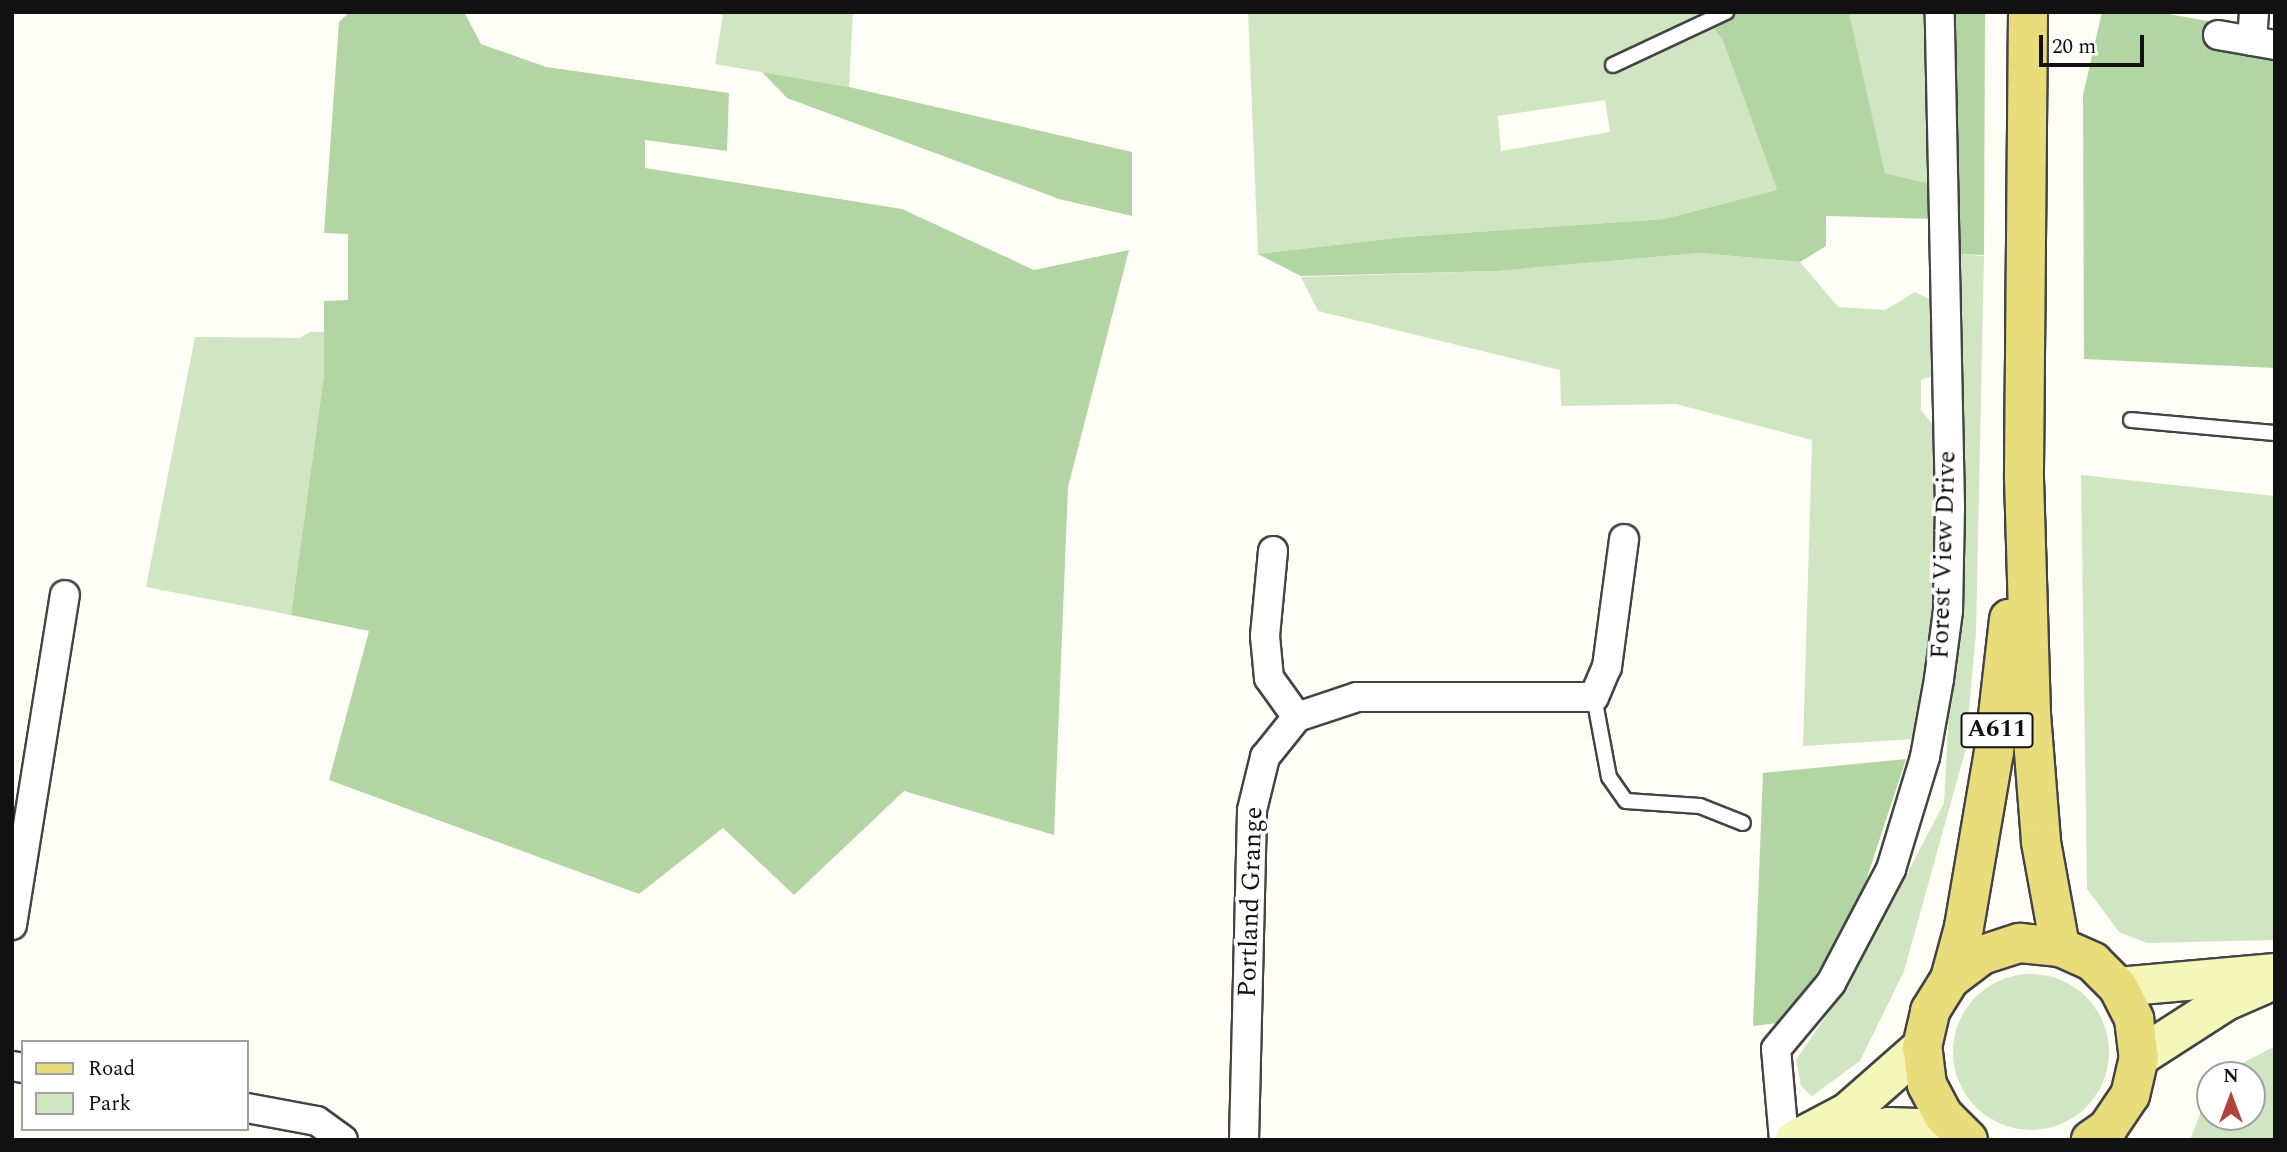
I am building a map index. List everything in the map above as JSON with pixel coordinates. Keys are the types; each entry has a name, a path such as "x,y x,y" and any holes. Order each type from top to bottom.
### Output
{"main road":[{"name":"A611","path":"2028,12 2024,478 2031,714 2041,842 2060,947"},
{"name":"A611","path":"1968,1140 1943,1115 1927,1085 1922,1047 1930,1010 1950,979 1964,927 1994,751 2024,478"},
{"name":"A611","path":"1950,979 1982,955 2020,943 2060,947 2093,962 2118,987 2134,1019 2139,1057 2130,1095 2102,1136"}],"street":[{"name":"Forest View Drive","path":"1784,1140 1776,1049 1832,982 1891,869 1925,757 1939,679 1948,611 1950,506 1940,12"},
{"path":"2218,35 2263,43 2255,12"},
{"path":"1273,551 1265,636 1269,678 1297,717 1357,697 1594,697 1607,667 1624,539"},
{"path":"12,925 65,595"},
{"name":"Portland Grange","path":"1244,1140 1252,810 1265,757 1297,717"},
{"path":"2118,987 2275,973"},
{"path":"2139,1057 2226,1001 2275,979"},
{"path":"1795,1140 1848,1112 1922,1047"},
{"path":"248,1108 317,1121 344,1140"},
{"path":"1815,1140 1889,1126 1924,1128 1968,1140"}],"lane":[{"path":"1613,65 1726,12"},
{"path":"2131,420 2275,433"},
{"path":"1594,697 1609,777 1626,801 1700,806 1742,823"}],"green space":[{"path":"350,12 464,12 481,44 546,67 729,93 727,151 645,140 645,168 902,209 1034,270 1129,250 1068,487 1054,835 904,791 794,895 723,828 639,894 329,780 369,631 291,615 324,375 324,301 348,300 348,234 324,233 339,22"},
{"path":"707,12 853,12 849,87 715,64 723,15"},
{"path":"1248,12 1702,12 1723,41 1777,190 1664,219 1405,237 1258,254","holes":["1605,100 1610,132 1501,151 1498,116"]},
{"path":"1702,12 1849,12 1885,173 1935,185 1935,219 1826,216 1826,246 1800,262 1700,253 1497,271 1301,276 1258,254 1405,237 1664,219 1777,190 1723,41"},
{"path":"1849,12 1924,12 1930,39 1935,185 1885,173"},
{"path":"1955,12 1985,12 1984,255 1959,254"},
{"path":"2102,12 2157,12 2275,33 2275,368 2084,359 2083,95"},
{"path":"762,72 849,87 1132,152 1132,216 1059,199 787,98"},
{"path":"1700,253 1800,262 1838,307 1885,310 1915,292 1937,303 1940,373 1921,380 1921,410 1933,425 1936,464 1933,616 1913,739 1803,746 1812,440 1676,404 1561,406 1560,370 1318,311 1301,277 1497,271"},
{"path":"1959,254 1984,256 1976,633 1965,752 1904,971 1860,1061 1812,1096 1801,1086 1796,1060 1854,975 1944,803 1961,489"},
{"path":"310,332 324,332 324,375 291,615 146,587 195,337 299,338"},
{"path":"2081,475 2275,496 2275,940 2147,943 2119,932 2087,889"},
{"path":"1906,759 1856,911 1786,1022 1753,1026 1763,773"},
{"path":"2031,974 2061,980 2086,997 2103,1022 2109,1052 2103,1082 2086,1107 2061,1124 2031,1130 2001,1124 1976,1107 1959,1082 1953,1052 1959,1022 1976,997 2001,980"},
{"path":"2275,1046 2275,1140 2190,1140 2196,1124 2196,1131 2266,1131 2266,1061 2247,1061"}]}
